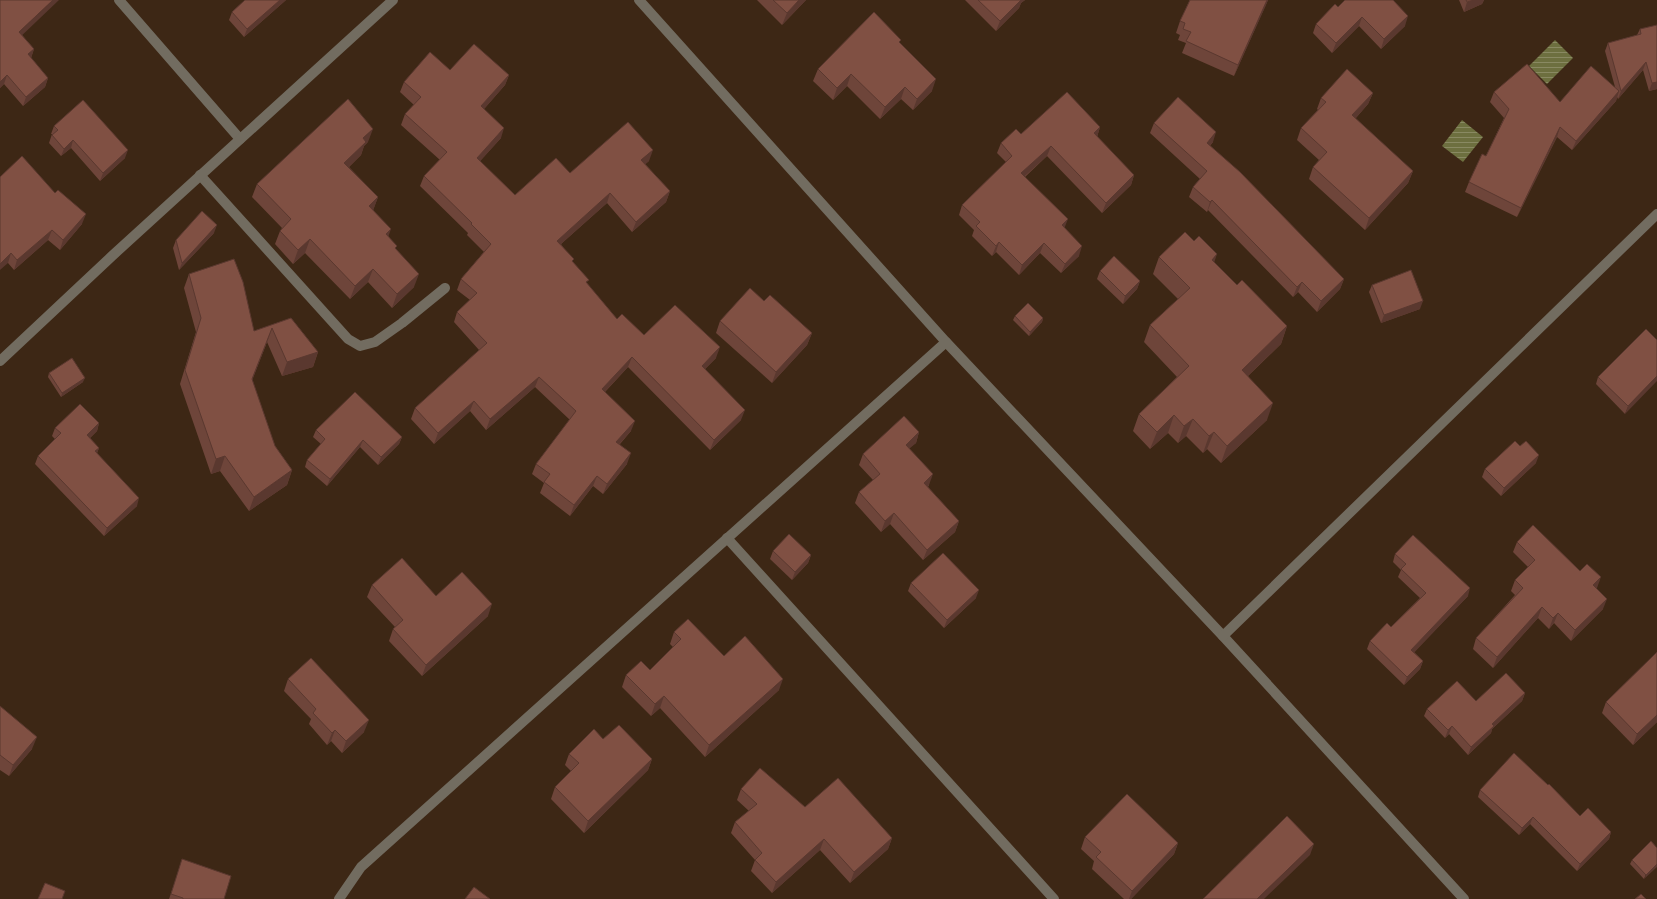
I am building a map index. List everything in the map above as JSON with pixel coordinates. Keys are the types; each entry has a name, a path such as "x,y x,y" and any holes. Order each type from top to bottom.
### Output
{"street":[{"path":"119,0 240,139"},
{"path":"0,361 200,175 393,0"},
{"path":"639,0 946,342 1223,636 1464,899"},
{"path":"200,175 348,339 360,346 375,342 402,323 444,288"},
{"path":"1223,636 1657,214"},
{"path":"338,899 361,867 946,342"},
{"path":"727,538 1054,899"}],"shaded area":[{"path":"1555,40 1573,58 1547,84 1529,66"},
{"path":"1462,120 1483,137 1463,162 1442,146"}],"building":[{"path":"0,0 53,0 19,32 34,49 28,54 48,78 26,97 7,75 0,82"},
{"path":"245,0 280,0 247,29 232,12"},
{"path":"773,0 799,0 787,13"},
{"path":"978,0 1021,0 1000,21"},
{"path":"1190,0 1267,0 1238,65 1186,41 1191,32 1183,29 1185,23 1180,21"},
{"path":"1345,0 1393,0 1408,16 1384,39 1362,17 1336,43 1316,24 1335,4 1338,7"},
{"path":"874,12 901,40 899,42 936,79 917,99 905,87 885,107 851,74 837,88 818,69"},
{"path":"1657,25 1657,82 1652,83 1646,62 1621,91 1608,43 1641,34 1640,29"},
{"path":"474,44 509,75 481,106 504,128 477,158 515,195 556,158 570,173 628,122 653,150 641,160 670,191 636,222 610,193 557,241 574,259 572,261 589,280 586,282 617,319 622,314 644,335 675,305 720,347 702,366 745,410 714,440 632,357 602,389 635,421 616,442 631,453 607,484 597,476 574,505 544,482 550,474 536,464 576,411 539,377 490,419 474,401 438,433 415,408 487,343 457,312 477,293 461,279 491,244 471,224 472,223 424,176 447,152 405,114 421,97 404,82 430,52 450,70"},
{"path":"1527,64 1560,102 1591,66 1619,91 1576,141 1560,127 1521,208 1469,182 1482,154 1486,156 1509,109 1494,92"},
{"path":"1347,69 1373,93 1352,115 1413,171 1369,218 1313,167 1327,152 1301,128 1326,102 1321,98"},
{"path":"1067,92 1100,127 1094,133 1134,175 1106,203 1051,146 1021,173 1068,219 1062,225 1082,246 1065,264 1044,243 1022,265 999,242 996,246 976,226 980,222 962,205 1012,156 1001,143 1016,129 1021,134"},
{"path":"1178,97 1216,132 1207,143 1240,172 1344,279 1321,301 1302,282 1297,287 1212,200 1210,202 1193,187 1207,171 1154,123"},
{"path":"348,99 373,129 363,138 366,142 344,163 378,197 369,206 391,229 386,234 397,246 395,248 419,274 397,294 373,269 355,286 310,239 298,250 280,231 291,219 257,184"},
{"path":"83,100 128,150 103,173 73,140 64,149 52,135 58,130 54,126"},
{"path":"22,156 55,193 58,190 86,214 63,240 52,230 17,260 11,253 0,264 0,177"},
{"path":"202,211 217,225 182,263 176,240"},
{"path":"1185,232 1194,241 1199,236 1217,254 1212,260 1237,285 1242,280 1287,326 1242,370 1273,403 1227,446 1214,432 1209,436 1193,419 1184,426 1174,415 1157,432 1139,414 1189,366 1150,325 1190,288 1159,257"},
{"path":"1114,256 1140,281 1125,296 1100,271"},
{"path":"234,259 243,282 254,331 291,318 318,352 287,362 272,328 252,379 275,446 292,470 254,497 225,456 216,459 185,370 201,318 189,274"},
{"path":"1411,270 1423,301 1384,315 1372,285"},
{"path":"750,288 764,301 770,295 812,333 776,372 720,321"},
{"path":"1028,303 1043,318 1030,332 1015,316"},
{"path":"1646,329 1657,340 1657,376 1628,406 1598,377"},
{"path":"72,358 85,378 62,393 49,373"},
{"path":"355,392 402,437 381,457 363,440 330,479 307,460 325,439 316,430"},
{"path":"80,404 99,423 87,435 99,448 95,451 139,498 107,528 38,456 61,433 55,428"},
{"path":"904,416 919,432 906,445 933,474 924,483 959,521 927,550 894,513 885,521 859,492 880,474 863,454"},
{"path":"1515,441 1520,446 1526,441 1539,455 1504,488 1485,469"},
{"path":"1533,525 1580,571 1587,564 1601,577 1593,585 1607,599 1575,630 1558,613 1553,618 1542,607 1497,657 1476,638 1523,588 1515,580 1535,560 1517,542"},
{"path":"789,534 811,555 795,572 773,551"},
{"path":"1413,535 1470,588 1411,650 1423,661 1407,677 1370,641 1387,623 1391,627 1426,593 1401,569 1406,564 1395,554"},
{"path":"943,553 979,590 947,620 911,583"},
{"path":"402,558 436,596 462,572 492,604 426,665 393,629 403,620 372,585"},
{"path":"688,619 724,656 745,636 783,679 709,745 664,696 655,704 626,675 641,661 650,670 681,639 674,632"},
{"path":"1657,652 1657,715 1637,734 1606,702"},
{"path":"311,658 369,720 346,741 335,730 332,733 313,713 316,709 288,679"},
{"path":"1506,673 1525,693 1492,724 1494,726 1471,747 1452,726 1448,730 1427,709 1457,681 1476,701"},
{"path":"0,706 37,737 13,765 0,755"},
{"path":"619,725 652,759 588,821 555,787 579,763 569,754 594,729 603,739"},
{"path":"1514,753 1548,785 1549,784 1580,816 1588,808 1611,832 1580,864 1533,817 1522,828 1480,790"},
{"path":"760,768 805,807 838,778 892,838 854,872 824,839 776,882 755,860 762,853 735,822 757,804 741,789"},
{"path":"1127,794 1178,843 1132,891 1096,857 1101,852 1085,837"},
{"path":"1287,816 1314,844 1257,899 1203,899"},
{"path":"1651,841 1657,848 1657,864 1646,875 1632,860"},
{"path":"182,859 231,876 224,899 183,899 171,894"},
{"path":"45,883 65,891 62,899 38,899"},
{"path":"474,887 490,899 465,899"},
{"path":"1641,894 1646,899 1635,899"}]}
